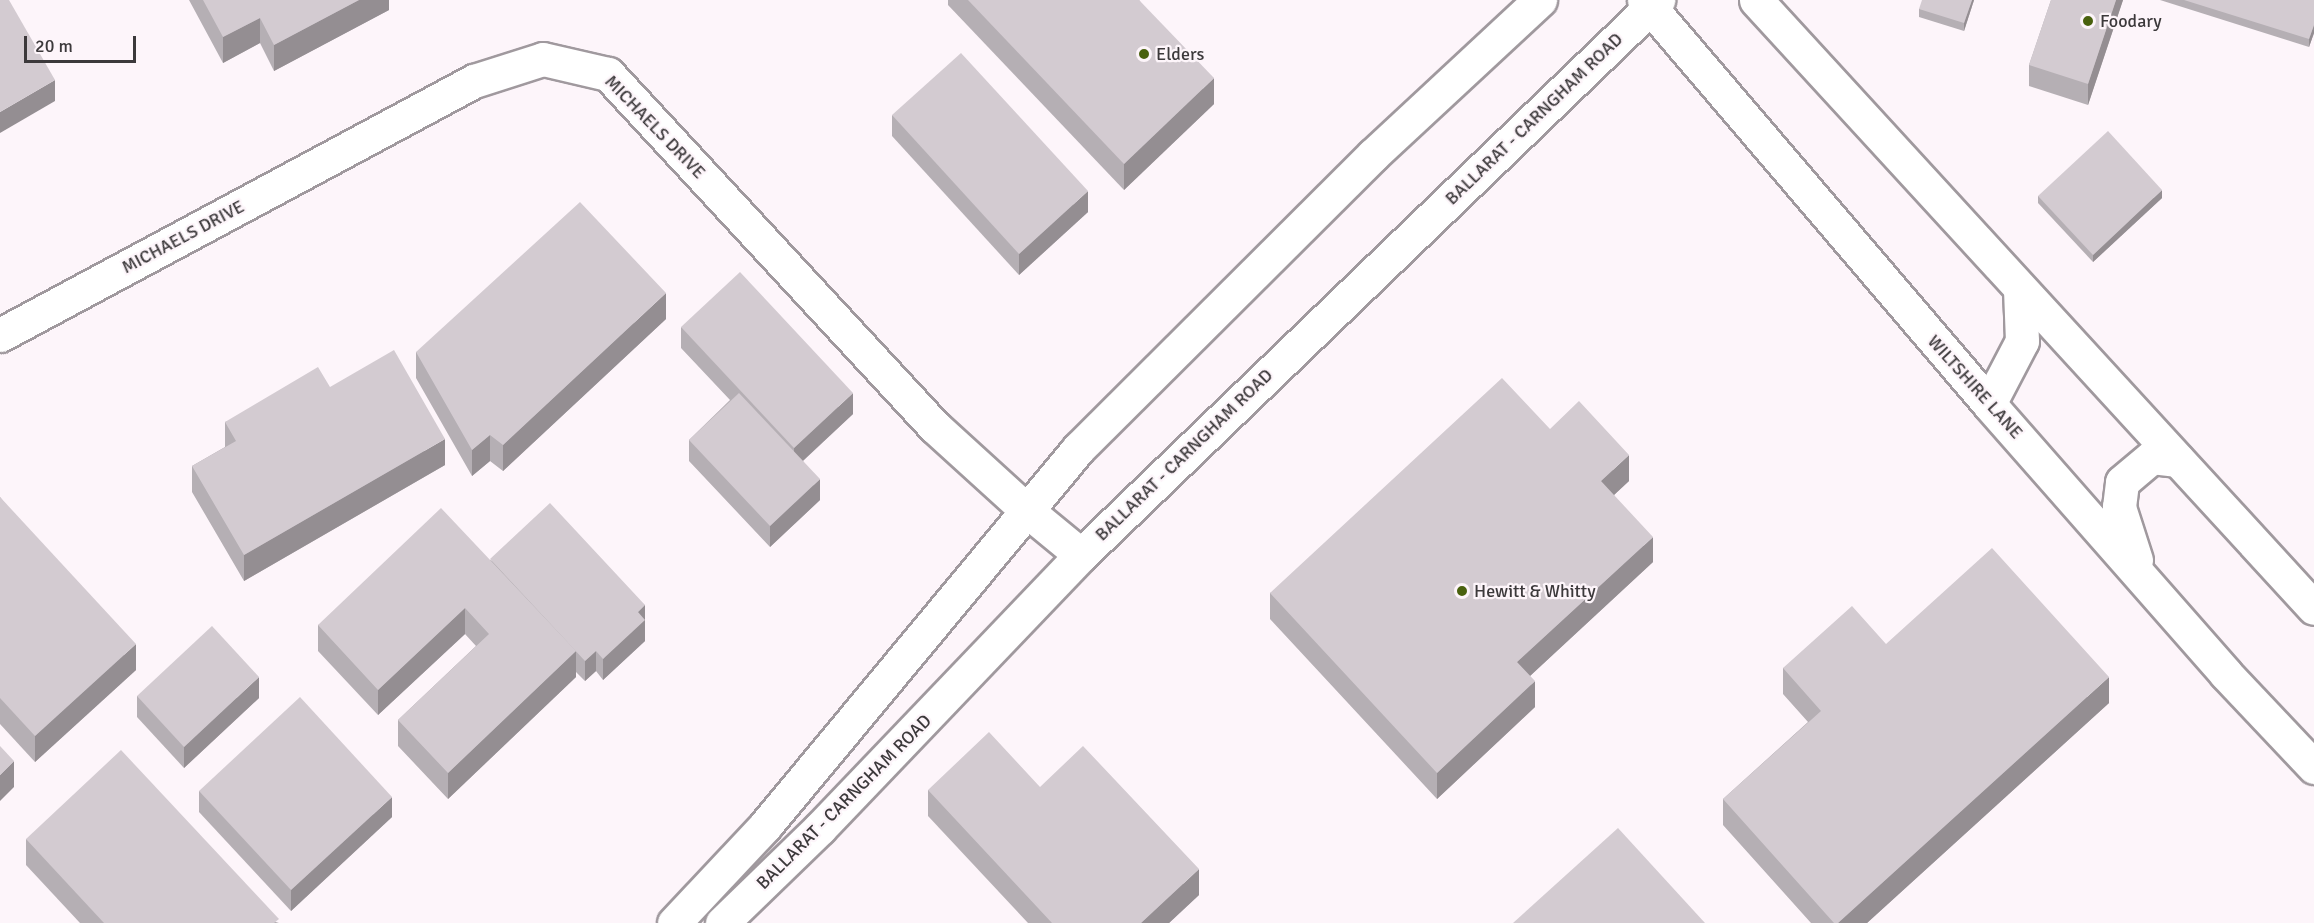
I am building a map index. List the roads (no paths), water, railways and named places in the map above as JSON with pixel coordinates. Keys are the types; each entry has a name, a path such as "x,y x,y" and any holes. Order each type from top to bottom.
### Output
{"main road":[{"name":"BALLARAT - CARNGHAM ROAD","path":"674,923 765,826 1025,509 1146,378 1382,148 1540,0"},
{"path":"1756,0 2314,608"},
{"name":"BALLARAT - CARNGHAM ROAD","path":"722,923 820,828 1081,555 1651,2"},
{"name":"WILTSHIRE LANE","path":"1651,2 1989,404 2226,674 2314,767"},
{"name":"MICHAELS DRIVE","path":"0,335 474,81 543,59 608,74 935,427 1025,509 1081,555"},
{"path":"1989,404 2022,341 2020,289"},
{"path":"2143,579 2123,526 2119,489 2127,475 2144,461 2165,456 2178,460"}],"place":[{"name":"Foodary","path":"2088,21"},
{"name":"Elders","path":"1144,54"},
{"name":"Hewitt & Whitty","path":"1462,591"}]}
